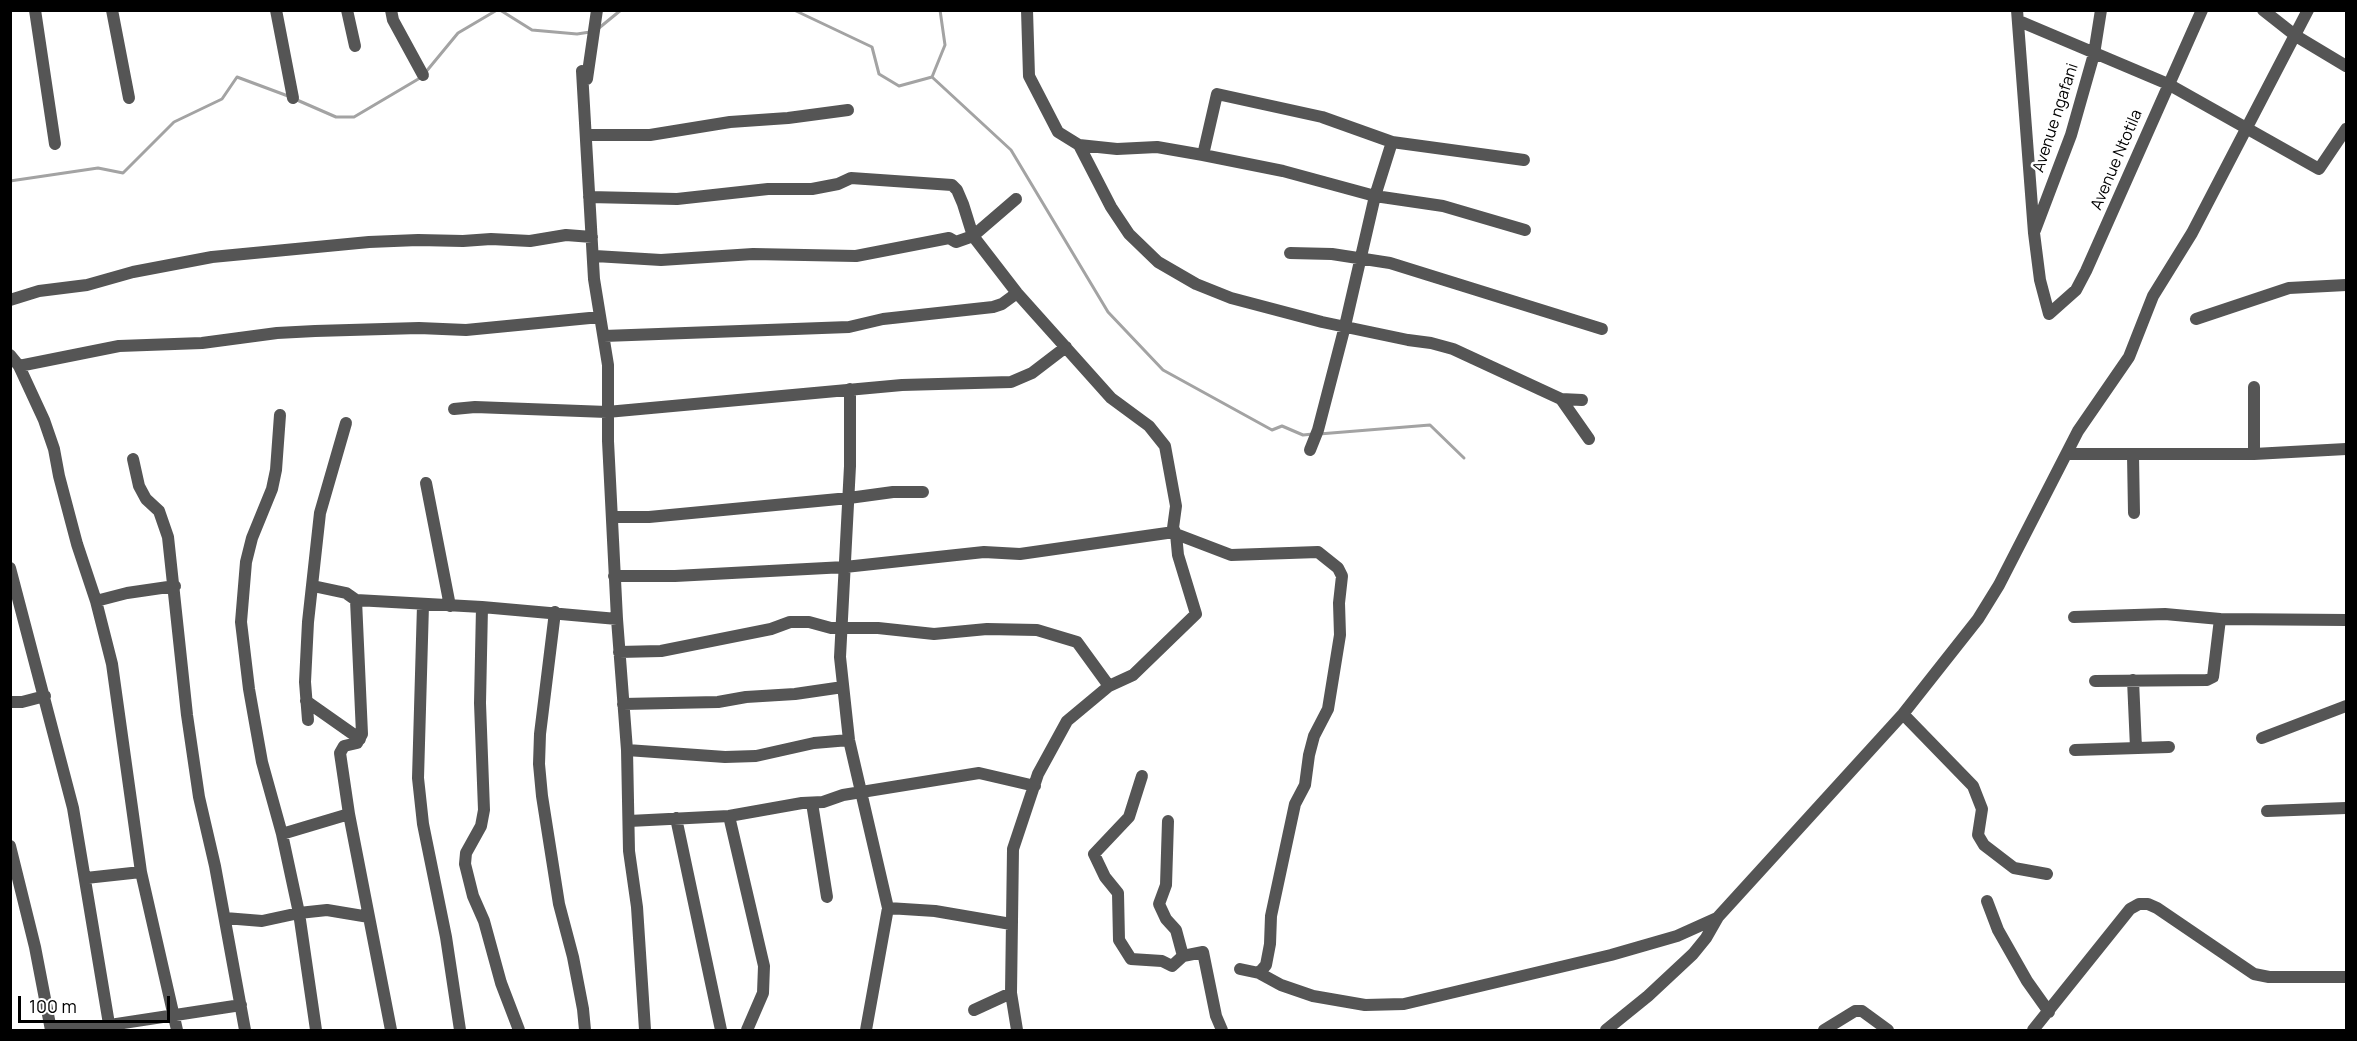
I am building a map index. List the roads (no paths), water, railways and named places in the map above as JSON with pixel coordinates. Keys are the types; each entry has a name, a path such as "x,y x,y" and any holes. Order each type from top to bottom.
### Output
{"street":[{"path":"36,10 55,144"},
{"path":"112,10 129,98"},
{"path":"276,10 294,98"},
{"path":"347,10 355,46"},
{"path":"391,10 393,20 423,75"},
{"path":"597,10 587,79 582,71 594,279 604,336 609,390 612,517 627,750 629,851 637,907 645,1030"},
{"path":"1027,10 1029,76 1058,132 1079,145 1117,149 1157,147 1203,155 1283,171 1375,196 1443,206 1525,230"},
{"name":"Avenue ngafani","path":"2034,233 2071,135 2094,54 2101,10"},
{"name":"Avenue Ntotila","path":"2034,233 2040,280 2049,314 2076,290 2086,271 2202,10"},
{"path":"2263,10 2296,36 2346,66"},
{"path":"1606,1030 1693,954 1706,938 1718,917 1903,714 1978,619 1999,585 2078,431 2128,357 2154,296 2192,233 2308,10"},
{"path":"2018,16 2094,54 2168,84 2319,169 2346,129"},
{"path":"2018,16 2034,233"},
{"path":"1203,155 1217,94 1322,117 1392,142 1524,160"},
{"path":"587,135 650,135 730,123 848,110"},
{"path":"1310,450 1318,429 1345,326 1375,196 1392,142"},
{"path":"1079,145 1111,207 1129,234 1158,262 1197,284 1232,297 1345,326 1453,349 1561,399 1582,400"},
{"path":"589,197 677,199 768,189 812,189 838,184 851,178 947,184 957,190 973,236 1017,293 1111,398 1161,439 1169,462 1176,506 1175,533 1183,576 1196,614 1133,675 1109,686 1067,721 1038,774 1013,849 1011,993 1017,1030"},
{"path":"594,256 661,260 753,254 856,256 949,238 956,242 973,236 1016,199"},
{"path":"10,300 39,291 87,285 133,272 212,256 369,242 418,240 463,242 491,239 530,241 566,235 592,237"},
{"path":"1290,253 1332,254 1390,263 1602,329"},
{"path":"2196,319 2289,288 2346,285"},
{"path":"604,336 849,327 883,319 993,307 1002,304 1017,293"},
{"path":"19,366 119,346 202,343 278,333 315,331 419,328 466,330 549,320 600,317"},
{"path":"454,409 476,407 608,412 902,385 1011,382 1032,373 1066,347"},
{"path":"10,355 19,366 44,420 54,449 77,544 96,601 118,698 141,872 177,1030"},
{"path":"2254,387 2254,454"},
{"path":"850,389 849,498 840,657 849,740 888,908 866,1030"},
{"path":"1561,399 1589,438"},
{"path":"280,415 276,471 272,489 248,554 241,622 249,690 260,752 282,834 298,913 316,1030"},
{"path":"308,720 305,682 308,621 320,513 346,423"},
{"path":"2067,454 2254,454 2346,449"},
{"path":"2133,455 2134,513"},
{"path":"133,459 146,499 159,511 165,524 175,586 188,727 199,797 225,918 245,1030"},
{"path":"426,483 450,606"},
{"path":"612,517 649,517 893,492 923,492"},
{"path":"615,576 675,576 845,567 984,552 1020,554 1175,533 1231,555 1318,552 1338,568 1342,576 1339,603 1340,635 1328,709 1314,736 1305,785 1294,804 1271,916 1266,965 1259,973"},
{"path":"10,568 73,808 110,1028"},
{"path":"96,601 127,593 175,586"},
{"path":"313,586 346,593 356,600 555,612 617,619"},
{"path":"356,600 362,729 357,743 341,748 339,753 391,1030"},
{"path":"423,605 418,778 423,824 446,937 460,1030"},
{"path":"482,607 480,703 484,810 481,826 466,853 465,864 501,983 519,1030"},
{"path":"555,612 540,734 539,764 559,904 573,957 585,1030"},
{"path":"2074,617 2165,614 2220,620 2346,620"},
{"path":"2095,681 2206,680 2213,677 2220,620"},
{"path":"619,652 661,651 771,629 790,622 809,622 831,628 878,628 934,634 987,629 1037,630 1077,642 1109,686"},
{"path":"2133,680 2136,748"},
{"path":"623,704 718,702 843,687"},
{"path":"10,702 22,702 45,696"},
{"path":"306,701 360,739"},
{"path":"2262,738 2346,706"},
{"path":"1903,714 1974,786 1982,809 1978,835 1984,845 2014,868 2047,874"},
{"path":"627,750 725,757 756,756 814,743 849,740"},
{"path":"2075,750 2169,747"},
{"path":"629,821 729,816 824,802 843,795 979,773 1035,786"},
{"path":"1142,776 1129,817 1094,854 1105,877 1118,893 1119,940 1131,959 1162,961 1172,966 1183,956 1203,952 1216,1016 1222,1030"},
{"path":"812,803 827,897"},
{"path":"2267,811 2346,808"},
{"path":"282,834 349,814"},
{"path":"729,816 764,966 763,993 747,1030"},
{"path":"676,818 721,1030"},
{"path":"1168,821 1166,885 1159,904 1166,919 1176,930 1183,956"},
{"path":"10,846 35,947 51,1030 110,1028 241,1005"},
{"path":"86,878 141,872"},
{"path":"1987,902 1998,930 2026,981 2049,1012"},
{"path":"2033,1030 2130,909 2139,904 2148,904 2157,908 2254,974 2269,977 2346,977"},
{"path":"888,908 934,911 1011,924"},
{"path":"225,918 262,921 298,913 327,910 369,917"},
{"path":"1240,969 1259,973 1281,985 1313,996 1365,1005 1404,1004 1611,956 1677,936 1718,917"},
{"path":"974,1010 1011,993"},
{"path":"1824,1030 1856,1011 1862,1011 1888,1030"}],"waterway":[{"path":"425,73 458,33 497,10"},
{"path":"500,10 532,30 577,34 590,32"},
{"path":"599,28 621,10"},
{"path":"794,10 872,47 879,74 899,86 932,77"},
{"path":"932,77 945,45 940,10"},
{"path":"10,181 98,168 123,173 174,122 222,99 237,77 288,96"},
{"path":"932,77 1011,150 1108,312 1163,370 1272,430 1282,426 1303,435 1313,434"},
{"path":"297,100 336,117 354,117 420,78"},
{"path":"1319,434 1430,425 1464,458"}]}
